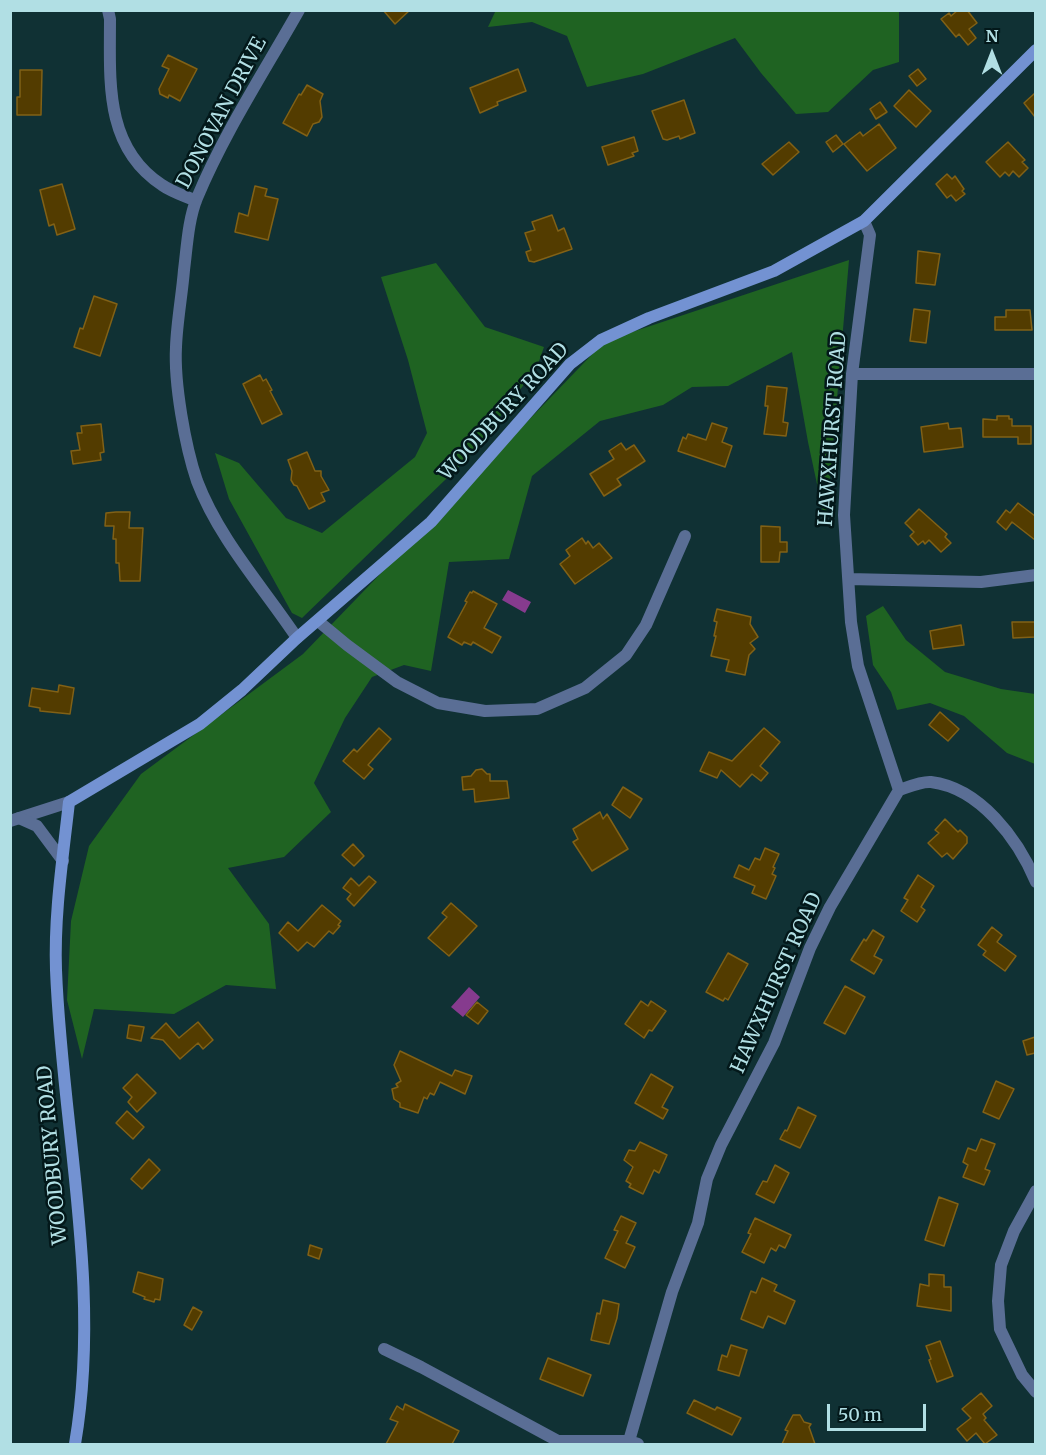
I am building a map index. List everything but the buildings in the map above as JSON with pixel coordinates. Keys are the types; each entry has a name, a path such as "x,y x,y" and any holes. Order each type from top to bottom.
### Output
{"main road":[{"name":"WOODBURY ROAD","path":"75,1444 82,1375 85,1311 56,968 59,903 69,802 200,724 242,690 297,638 430,522 570,364 601,340 649,318 774,271 864,221 1035,50"}],"street":[{"path":"108,10 111,99 120,135 138,164 163,186 196,201"},
{"name":"DONOVAN DRIVE","path":"297,638 239,556 214,516 197,481 179,396 176,347 188,236 196,201 217,156 299,10"},
{"name":"HAWXHURST ROAD","path":"634,1443 672,1292 698,1223 707,1179 721,1145 774,1043 810,948 825,917 899,790 858,666 851,622 844,515 852,374 870,235 864,221"},
{"path":"852,374 1035,374"},
{"path":"318,621 396,682 438,704 485,711 537,709 585,688 626,655 646,625 684,536"},
{"path":"849,579 981,582 1035,576"},
{"path":"899,790 930,782 955,790 981,803 1000,822 1015,843 1029,865 1035,882"},
{"path":"15,819 69,802"},
{"path":"15,819 37,826 63,861"},
{"path":"1035,1191 1014,1231 1001,1265 998,1301 1000,1329 1022,1375 1035,1392"},
{"path":"384,1349 558,1442 634,1443"}],"green space":[{"path":"496,10 899,11 899,62 873,70 828,112 796,114 735,38 643,74 587,87 567,36 532,22 488,27"},
{"path":"849,260 826,526 792,352 728,386 692,387 663,405 600,421 532,476 509,559 449,562 431,671 404,665 372,677 345,718 314,783 331,812 284,857 228,868 269,924 276,989 226,985 174,1014 94,1009 82,1059 67,1000 71,921 89,846 141,774 303,654 605,341"},
{"path":"436,263 485,327 544,347 537,367 473,453 302,618 292,613 229,499 215,453 239,463 286,518 322,533 415,457 427,433 408,360 381,277"},
{"path":"883,606 906,640 945,672 1001,689 1035,694 1035,764 1007,753 964,716 930,703 897,710 891,692 873,665 866,616"}],"shaded area":[{"path":"508,590 531,602 525,613 502,600"},
{"path":"469,987 480,997 463,1017 451,1007"}]}
